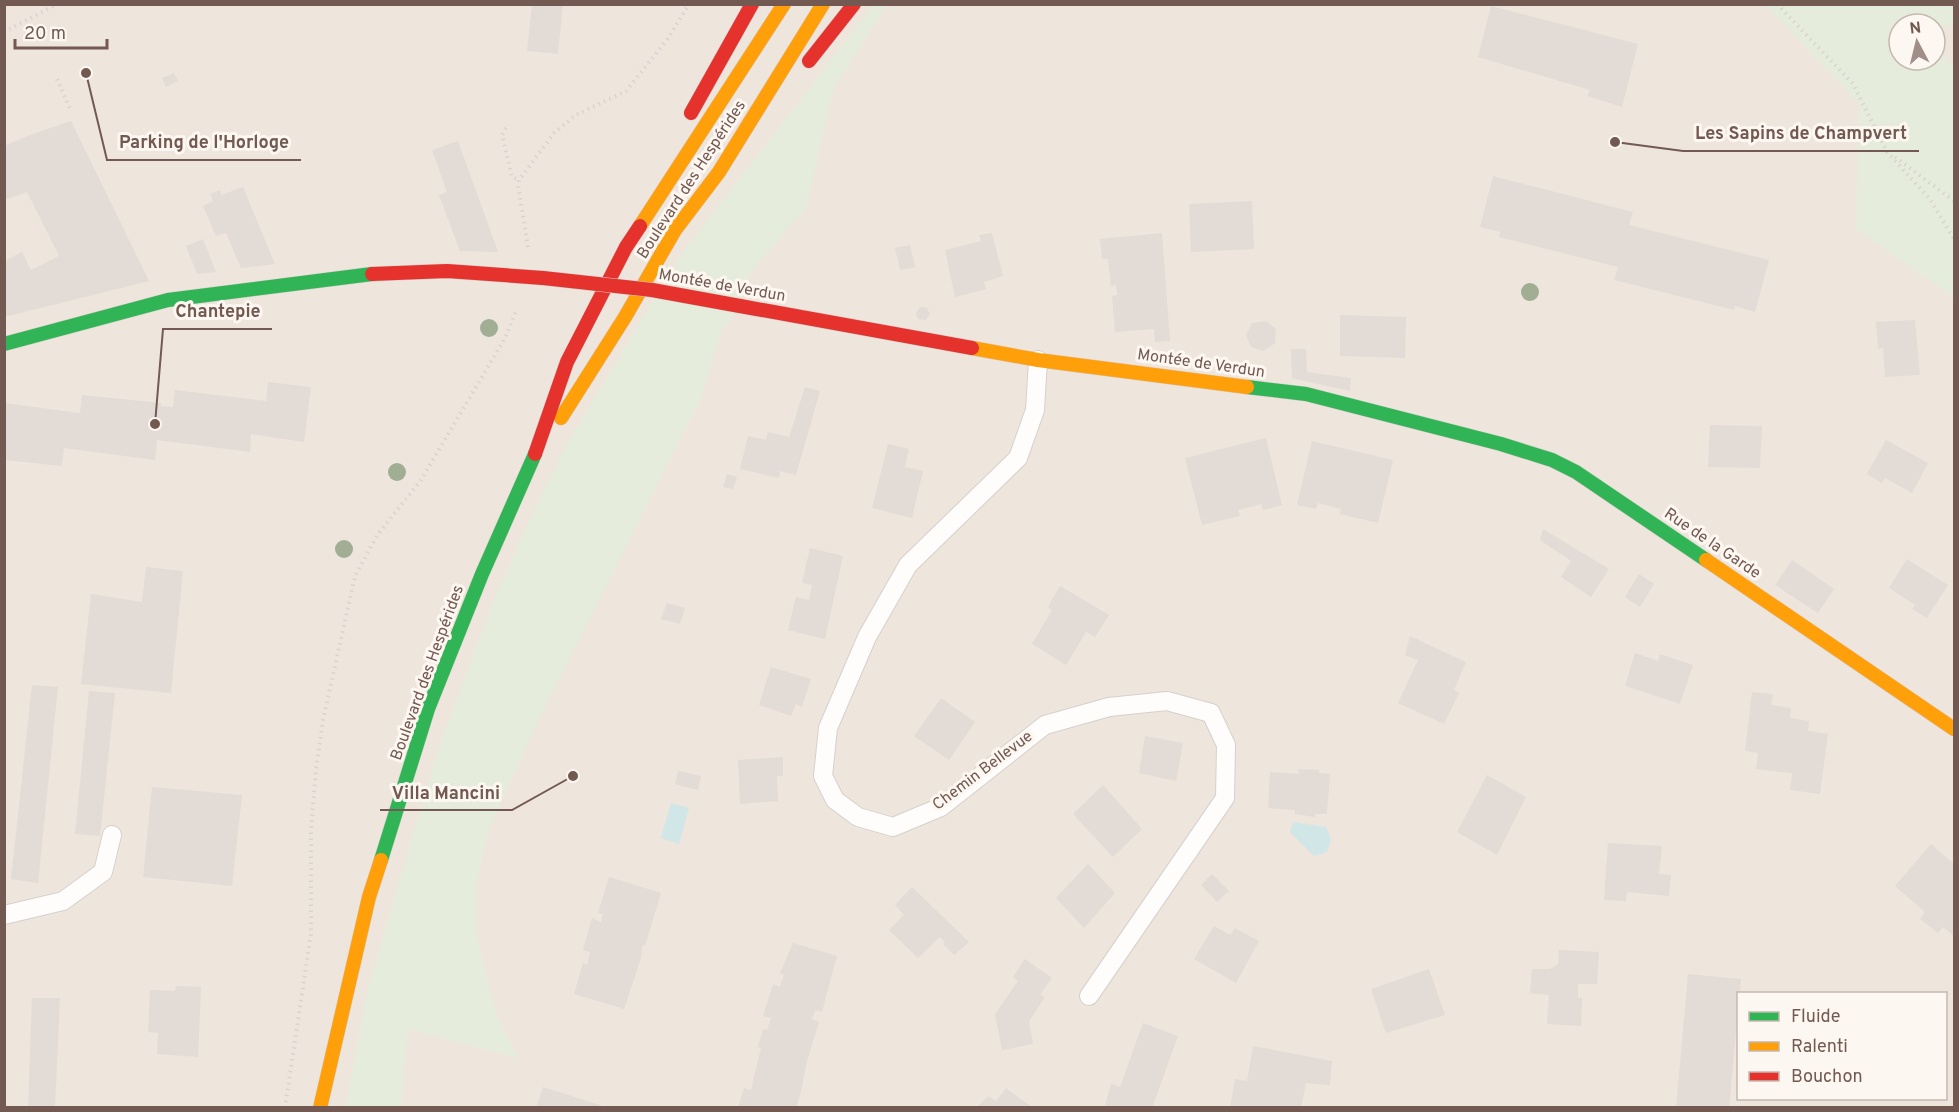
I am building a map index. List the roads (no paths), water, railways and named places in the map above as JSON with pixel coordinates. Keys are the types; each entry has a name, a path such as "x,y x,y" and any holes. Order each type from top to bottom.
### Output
{"main road":[{"path":"683,129 752,4"},
{"name":"Boulevard des Hespérides","path":"320,1107 369,897 425,720 482,574 531,466 567,362 626,247 784,4"},
{"name":"Boulevard des Hespérides","path":"531,466 625,317 675,230 719,172 824,4"},
{"path":"719,172 854,4"},
{"path":"626,247 672,150"},
{"name":"Montée de Verdun","path":"4,344 168,300 356,275 447,271 516,275 652,290 1038,360 1306,394 1431,427"},
{"name":"Rue de la Garde","path":"1431,427 1501,444 1552,460 1576,472 1954,729"}],"lane":[{"name":"Chemin Bellevue","path":"1038,360 1035,410 1018,458 908,565 867,637 828,728 823,777 835,800 858,817 893,827 941,807 1045,725 1109,707 1167,701 1211,713 1226,745 1225,798 1089,996"},
{"path":"4,915 63,901 103,872 112,835"}],"place":[{"name":"Parking de l'Horloge","path":"86,73"},
{"name":"Les Sapins de Champvert","path":"1615,142"},
{"name":"Chantepie","path":"155,424"},
{"name":"Villa Mancini","path":"573,776"}]}
